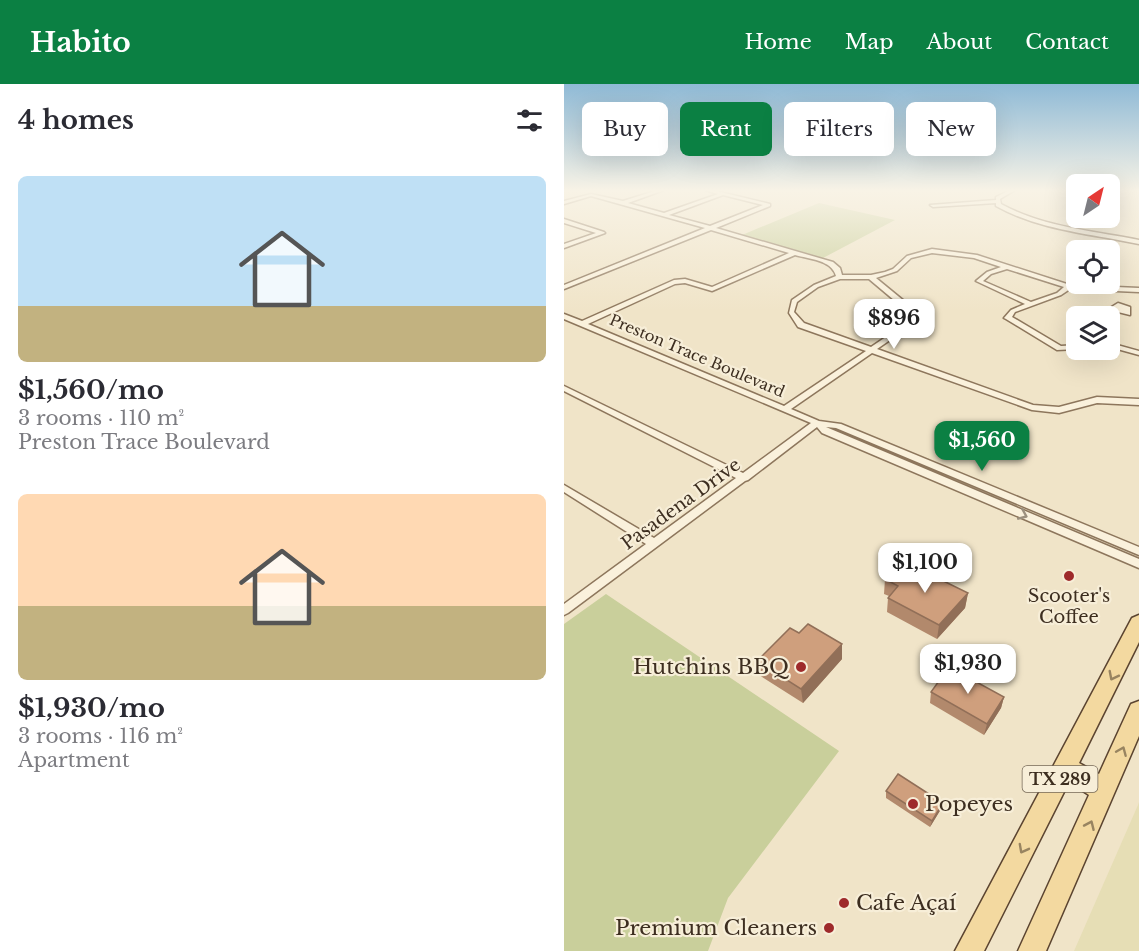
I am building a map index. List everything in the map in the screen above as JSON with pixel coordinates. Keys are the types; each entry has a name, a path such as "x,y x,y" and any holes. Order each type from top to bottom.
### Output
{"main road":[{"name":"TX 289","path":"969,951 1066,768 1139,623"},
{"name":"TX 289","path":"1032,951 1139,711"},
{"path":"1066,768 1105,791"}],"street":[{"path":"564,246 602,233 594,230"},
{"path":"564,287 703,230"},
{"path":"724,230 834,265 839,277"},
{"path":"1087,230 1139,242"},
{"path":"1066,286 964,253 932,251 909,257 895,270 871,277 839,277 800,296 792,305 791,312 801,325 1032,407 1059,410 1097,400 1139,402"},
{"path":"582,324 674,282 685,281 712,289 796,252"},
{"path":"1009,266 989,273 979,281 1032,305"},
{"path":"785,409 911,324 917,316 871,277"},
{"path":"1120,288 1139,290"},
{"path":"1066,289 1059,294 1013,311 1008,318 1060,348 1066,348"},
{"path":"1128,314 1139,317"},
{"name":"Preston Trace Boulevard","path":"564,316 817,423 825,431 1139,551"},
{"path":"1120,348 1139,354"},
{"path":"564,388 745,478"},
{"name":"Pasadena Drive","path":"564,610 817,423"},
{"path":"564,488 655,544"},
{"name":"Preston Trace Boulevard","path":"998,499 1139,564"}],"shaded area":[{"path":"1139,802 1139,951 1074,951 1138,805"}],"green space":[{"path":"753,230 875,230 823,258 742,235"},
{"path":"606,594 839,751 728,898 708,951 564,951 564,624"}],"building":[{"path":"915,567 968,593 939,625 888,598 898,586 885,579 896,568 908,574"},
{"name":"Hutchins BBQ","path":"808,624 842,644 801,689 757,661 790,628 799,633"},
{"path":"949,667 1004,697 987,724 931,692"},
{"name":"Popeyes","path":"898,774 943,803 932,821 886,791"}],"place":[{"name":"Scooter's Coffee","path":"1069,576"},
{"name":"Hutchins BBQ","path":"801,667"},
{"name":"Popeyes","path":"913,804"},
{"name":"Cafe Açaí","path":"844,903"},
{"name":"Premium Cleaners","path":"829,928"}]}
